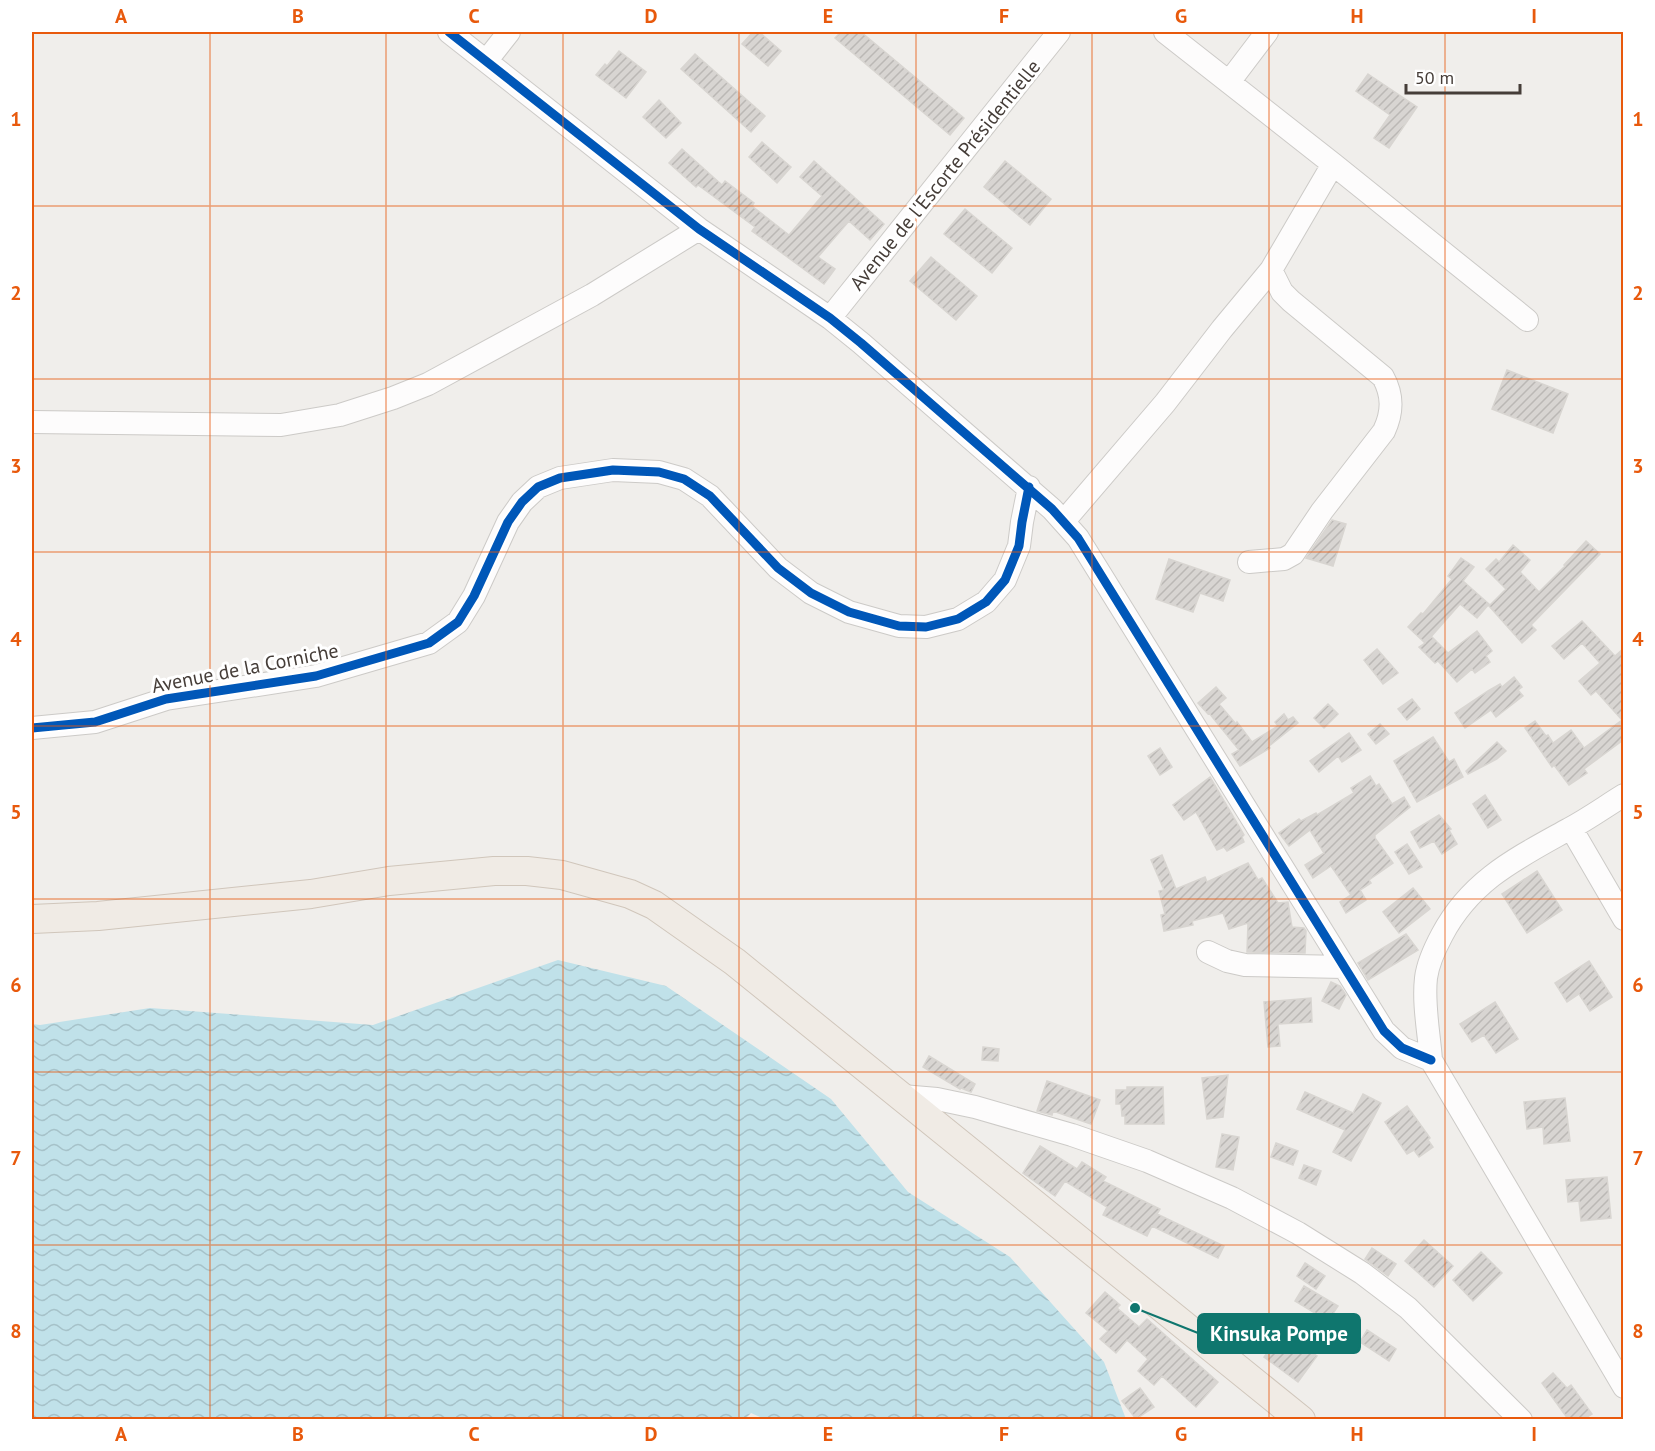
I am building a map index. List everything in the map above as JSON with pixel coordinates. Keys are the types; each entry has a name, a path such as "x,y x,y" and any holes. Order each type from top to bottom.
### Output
{"main road":[{"path":"32,919 98,916 311,894 389,881 494,871 562,874 630,894 676,919 752,975 1301,1419"}],"street":[{"path":"449,32 699,229 830,318 1029,488 1064,521 1078,538 1384,1031 1402,1048 1431,1060"},
{"path":"487,60 509,32"},
{"path":"1165,32 1527,320"},
{"path":"1229,82 1267,32"},
{"name":"Avenue de l'Escorte Présidentielle","path":"830,318 1051,34"},
{"path":"1064,521 1165,403 1271,270 1333,164"},
{"path":"32,422 281,425 340,415 428,384 592,295 699,229"},
{"path":"1249,562 1284,559 1298,549 1322,511 1384,431 1389,422 1392,401 1383,376 1291,301 1282,292 1271,270"},
{"name":"Avenue de la Corniche","path":"32,728 95,722 166,699 316,676 429,643 458,622 474,596 508,522 522,501 538,487 560,478 613,470 659,472 684,479 710,496 778,568 811,593 849,612 899,626 926,627 958,619 986,602 1005,580 1019,546 1029,488"},
{"path":"1623,795 1506,865 1470,894 1449,923 1433,952 1426,977 1431,1060 1623,1387"},
{"path":"1571,828 1623,919"},
{"path":"1208,952 1227,961 1245,965 1344,967"},
{"path":"902,1096 975,1107 1072,1135 1147,1161 1251,1208 1298,1233 1362,1273 1408,1308 1521,1419"}],"water":[{"path":"558,960 666,986 831,1099 908,1192 1010,1257 1104,1362 1126,1419 767,1420 751,1413 744,1420 32,1419 32,1024 40,1025 150,1008 373,1025"}],"building":[{"path":"753,32 759,32 781,51 768,66 742,44"},
{"path":"841,32 861,32 964,118 950,135 835,38"},
{"path":"619,51 646,72 626,98 596,75"},
{"path":"695,54 765,116 751,132 681,69"},
{"path":"1368,74 1417,107 1389,148 1374,138 1390,115 1356,91"},
{"path":"659,100 681,123 666,138 643,117"},
{"path":"762,142 791,167 777,183 749,157"},
{"path":"682,149 722,185 725,181 754,203 752,206 789,235 822,196 800,177 814,161 884,224 870,240 849,221 818,257 835,269 824,284 752,231 755,227 698,185 696,187 669,163"},
{"path":"1005,161 1051,199 1030,225 984,187"},
{"path":"965,209 1012,248 992,273 944,234"},
{"path":"931,257 977,296 956,320 910,281"},
{"path":"1507,370 1568,394 1553,433 1492,409"},
{"path":"1332,520 1346,524 1333,566 1306,558"},
{"path":"1586,541 1600,554 1531,625 1536,630 1522,643 1489,606 1506,589 1486,569 1496,559 1499,562 1513,545 1530,560 1520,572 1539,592"},
{"path":"1461,558 1474,567 1463,581 1489,604 1477,618 1460,604 1429,639 1432,637 1448,653 1477,631 1492,651 1486,656 1490,662 1475,673 1472,669 1457,682 1438,661 1435,663 1419,647 1425,643 1408,627 1421,613 1423,614 1452,579 1448,576"},
{"path":"1169,559 1230,580 1223,601 1200,593 1193,612 1156,599"},
{"path":"1582,621 1615,656 1623,649 1623,740 1584,769 1587,773 1569,785 1554,765 1552,767 1525,728 1535,721 1553,743 1571,730 1584,748 1622,720 1596,691 1591,695 1579,681 1600,663 1582,643 1564,659 1552,646"},
{"path":"1377,649 1398,673 1383,684 1364,660"},
{"path":"1514,677 1522,687 1518,690 1523,696 1496,717 1491,710 1465,728 1455,713 1500,684 1502,687"},
{"path":"1216,687 1226,698 1219,704 1252,742 1278,726 1275,722 1284,714 1288,720 1293,717 1298,723 1269,746 1270,748 1240,766 1232,754 1239,750 1198,703"},
{"path":"1412,699 1420,709 1407,720 1398,709"},
{"path":"1328,704 1338,714 1324,728 1314,718"},
{"path":"1380,724 1389,734 1376,744 1368,734"},
{"path":"1349,733 1361,750 1342,762 1338,756 1319,772 1310,761"},
{"path":"1433,737 1449,762 1454,759 1463,777 1417,802 1394,761"},
{"path":"1497,742 1506,751 1497,759 1468,774 1466,771"},
{"path":"1160,748 1172,767 1160,775 1148,756"},
{"path":"1370,776 1376,786 1379,784 1392,804 1404,797 1410,807 1375,835 1393,863 1369,880 1371,883 1360,890 1366,900 1346,913 1340,902 1351,895 1331,866 1313,878 1305,865 1324,853 1310,830 1289,846 1279,833 1299,819 1301,821 1316,813 1317,815 1354,793 1351,788"},
{"path":"1210,777 1244,835 1242,837 1244,842 1227,851 1224,847 1217,850 1196,812 1184,820 1173,805"},
{"path":"1485,795 1501,820 1488,828 1473,804"},
{"path":"1439,815 1451,829 1449,830 1457,844 1442,854 1434,841 1420,848 1411,832"},
{"path":"1407,844 1422,867 1409,874 1395,852"},
{"path":"1162,855 1176,889 1205,877 1207,882 1248,863 1258,880 1262,878 1278,903 1288,902 1292,927 1304,928 1306,931 1305,953 1247,952 1248,923 1229,929 1223,913 1192,921 1193,925 1164,931 1161,915 1165,914 1159,891 1164,890 1151,860"},
{"path":"1537,871 1562,910 1527,933 1502,894"},
{"path":"1413,888 1430,909 1399,933 1383,912"},
{"path":"1406,934 1418,950 1368,980 1358,963"},
{"path":"1589,961 1612,997 1590,1011 1579,994 1567,1002 1555,983"},
{"path":"1331,982 1340,986 1346,995 1339,1009 1322,1001"},
{"path":"1311,998 1312,1022 1278,1024 1280,1046 1268,1047 1264,1002"},
{"path":"1495,1002 1518,1039 1496,1053 1484,1035 1472,1042 1460,1024"},
{"path":"983,1047 999,1049 998,1061 982,1060"},
{"path":"929,1056 975,1084 971,1092 960,1089 923,1067"},
{"path":"1228,1075 1223,1117 1207,1119 1202,1078"},
{"path":"1047,1081 1100,1100 1091,1124 1053,1111 1052,1115 1037,1111"},
{"path":"1127,1087 1163,1087 1164,1124 1125,1124 1121,1104 1116,1104 1116,1090 1127,1090"},
{"path":"1305,1092 1353,1113 1363,1094 1381,1103 1351,1161 1333,1152 1345,1130 1297,1109"},
{"path":"1565,1098 1570,1141 1544,1144 1543,1127 1527,1129 1524,1102"},
{"path":"1407,1106 1430,1138 1428,1140 1433,1147 1419,1157 1414,1150 1407,1154 1385,1122"},
{"path":"1222,1134 1239,1137 1233,1170 1216,1167"},
{"path":"1276,1143 1298,1151 1293,1165 1271,1157"},
{"path":"1040,1146 1077,1169 1082,1162 1106,1177 1103,1181 1160,1209 1157,1214 1224,1246 1218,1258 1152,1226 1147,1236 1103,1215 1107,1207 1065,1181 1055,1196 1023,1173"},
{"path":"1304,1165 1321,1171 1316,1185 1299,1178"},
{"path":"1607,1177 1611,1218 1581,1221 1579,1201 1568,1202 1566,1180"},
{"path":"1424,1240 1453,1266 1434,1287 1405,1261"},
{"path":"1372,1248 1396,1264 1388,1276 1365,1259"},
{"path":"1481,1252 1502,1273 1473,1301 1453,1280"},
{"path":"1305,1263 1325,1276 1316,1289 1297,1276"},
{"path":"1304,1286 1338,1306 1328,1321 1295,1301"},
{"path":"1105,1292 1120,1305 1117,1308 1139,1327 1147,1319 1218,1382 1196,1407 1162,1376 1154,1385 1138,1371 1148,1359 1127,1340 1116,1353 1100,1339 1108,1331 1086,1313"},
{"path":"1367,1330 1396,1349 1389,1361 1360,1342"},
{"path":"1286,1334 1317,1356 1298,1382 1264,1357 1276,1341 1280,1343"},
{"path":"1553,1373 1567,1388 1571,1385 1592,1414 1584,1419 1568,1419 1542,1383"},
{"path":"1140,1388 1154,1407 1136,1419 1122,1401"}],"cycle path":[{"path":"449,32 699,229 830,318 1052,509 1078,538 1384,1031 1402,1048 1431,1060"},
{"path":"32,728 95,722 166,699 316,676 429,643 458,622 474,596 508,522 522,502 538,487 560,478 613,470 659,472 684,479 710,496 778,568 811,593 849,612 899,626 926,627 958,619 986,602 1005,580 1019,546 1029,487"}],"place":[{"name":"Kinsuka Pompe","path":"1135,1308"}]}
